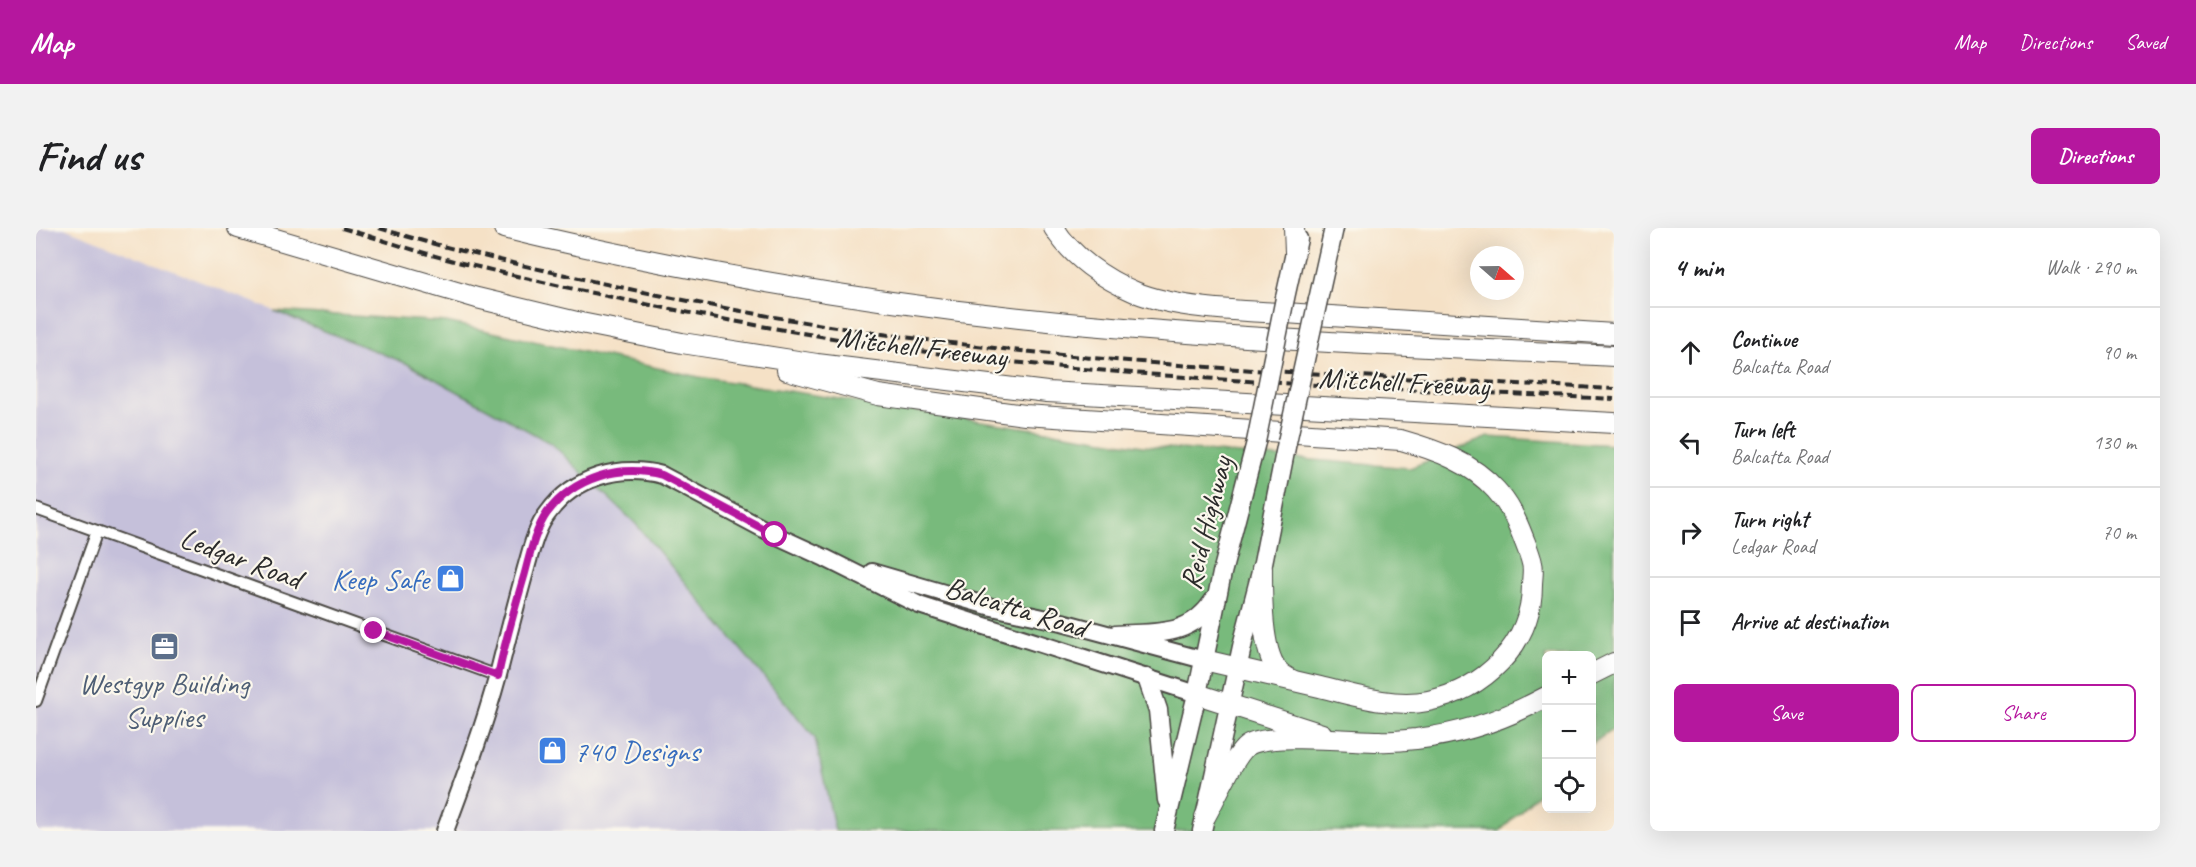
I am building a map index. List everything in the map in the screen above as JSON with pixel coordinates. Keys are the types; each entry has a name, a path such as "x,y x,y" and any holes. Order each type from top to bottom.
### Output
{"highway":[{"name":"Mitchell Freeway","path":"238,228 477,298 581,323 682,343 817,364 1047,392 1614,423"},
{"name":"Mitchell Freeway","path":"504,228 735,277 835,294 1036,320 1274,338 1614,356"},
{"path":"1054,228 1060,238 1089,266 1136,292 1178,304 1614,334"},
{"path":"1294,228 1295,252"},
{"name":"Reid Highway","path":"1166,822 1197,694 1218,593 1256,442 1301,228"},
{"name":"Reid Highway","path":"1204,824 1262,567 1334,228"},
{"path":"682,343 878,395 1025,415 1401,440 1438,451 1473,469 1496,489 1514,512 1532,563 1532,597 1524,628 1508,653 1489,673 1469,687 1448,696 1425,701 1379,699 1204,660"},
{"path":"1262,567 1262,614 1269,652 1282,675 1294,681"},
{"path":"1115,635 1183,629 1207,612 1218,593"},
{"path":"1596,672 1614,663"},
{"path":"1148,678 1158,710 1166,822"},
{"path":"1197,694 1336,739"},
{"path":"1204,824 1237,758 1247,746 1271,740 1382,741 1446,735 1494,721 1542,700"}],"main road":[{"name":"Balcatta Road","path":"445,831 498,676 534,542 546,514 563,495 589,479 622,470 647,471 662,475 775,535 919,605 1197,694"},
{"name":"Balcatta Road","path":"825,558 924,589 992,607 1062,621 1204,660"}],"street":[{"name":"Ledgar Road","path":"36,509 498,676"},
{"path":"36,702 97,531"}],"shaded area":[{"path":"36,228 64,228 408,363 552,444 635,523 815,738 835,831 36,831"}],"green space":[{"path":"274,311 446,322 699,377 1143,446 1410,468 1488,437 1614,445 1614,728 1596,741 1596,651 1542,651 1542,790 1500,831 835,831 815,738 635,523 552,444 408,364"}],"railway":[{"path":"342,228 450,260 571,288 731,320 891,347 981,359 1161,375 1614,399"},
{"path":"379,228 476,254 672,298 820,325 919,339 1049,354 1210,367 1614,389"}],"place":[{"name":"Keep Safe","path":"450,579"},
{"name":"Westgyp Building Supplies","path":"164,646"},
{"name":"740 Designs","path":"553,751"}],"route":[{"path":"374,631 498,676 534,542 546,514 563,495 589,479 622,470 647,471 662,475 775,535"}]}
